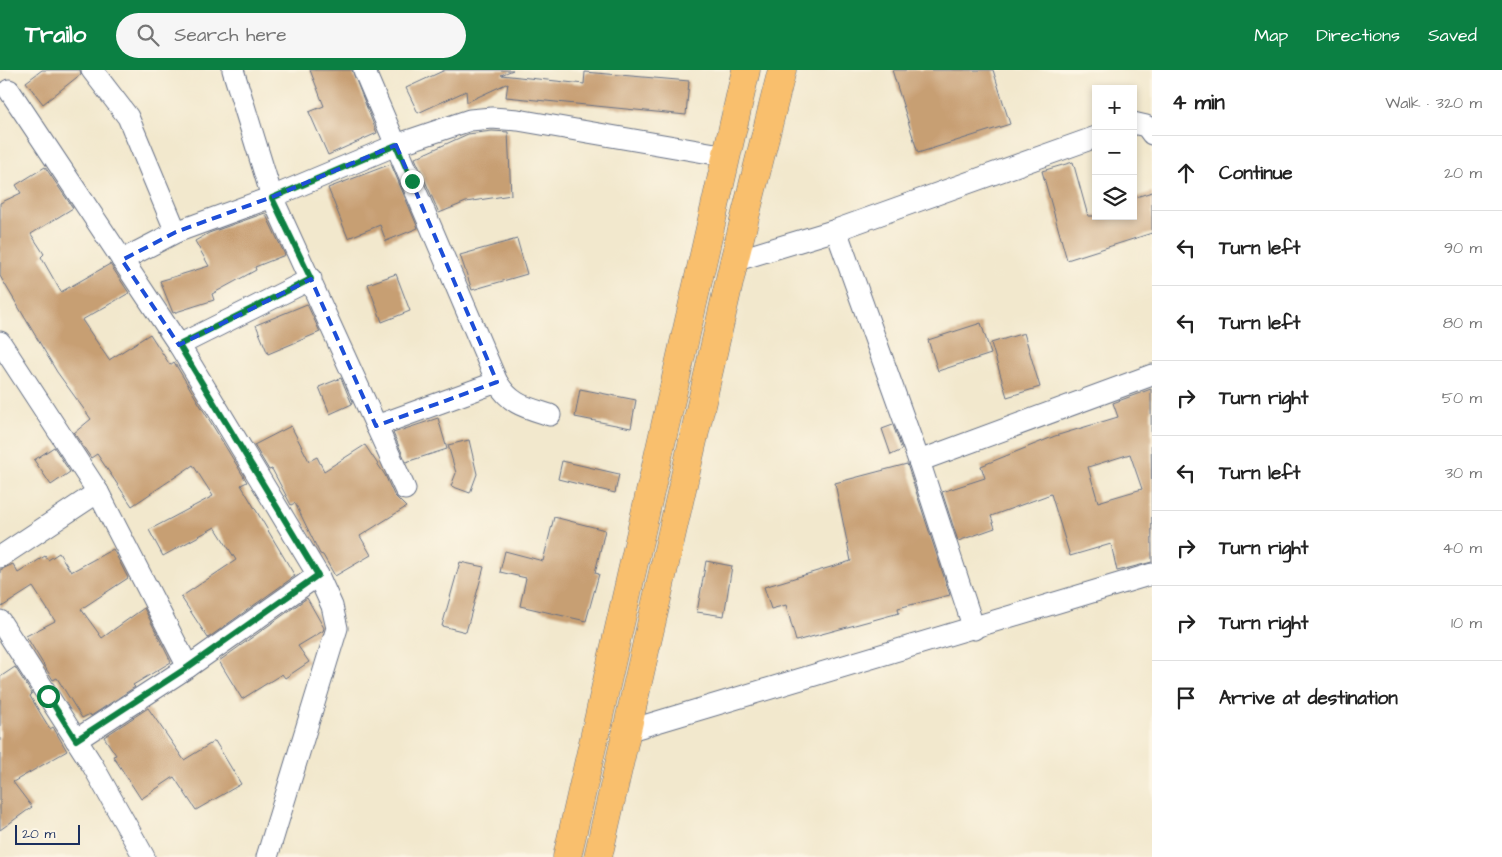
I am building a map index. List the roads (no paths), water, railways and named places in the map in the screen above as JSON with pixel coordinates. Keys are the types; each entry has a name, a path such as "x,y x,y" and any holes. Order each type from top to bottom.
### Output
{"highway":[{"path":"567,857 746,70"},
{"path":"598,857 734,261 782,70"}],"street":[{"path":"92,70 128,117 176,232"},
{"path":"233,70 272,198 311,279 405,489"},
{"path":"364,70 497,382 505,394 517,405 550,415"},
{"path":"8,90 179,345 318,575 332,606 337,628 267,857"},
{"path":"122,260 176,232 272,198 396,145 470,120 492,118 518,120 727,156"},
{"path":"1137,124 1146,126 1152,134"},
{"path":"734,261 836,230 1092,138"},
{"path":"836,230 919,461 974,629"},
{"path":"179,345 311,279"},
{"path":"0,342 98,492 188,667"},
{"path":"919,461 1152,375"},
{"path":"376,426 497,382"},
{"path":"0,558 98,492"},
{"path":"76,740 188,667 318,575"},
{"path":"627,731 1152,575"},
{"path":"0,621 76,740 144,857"}]}
